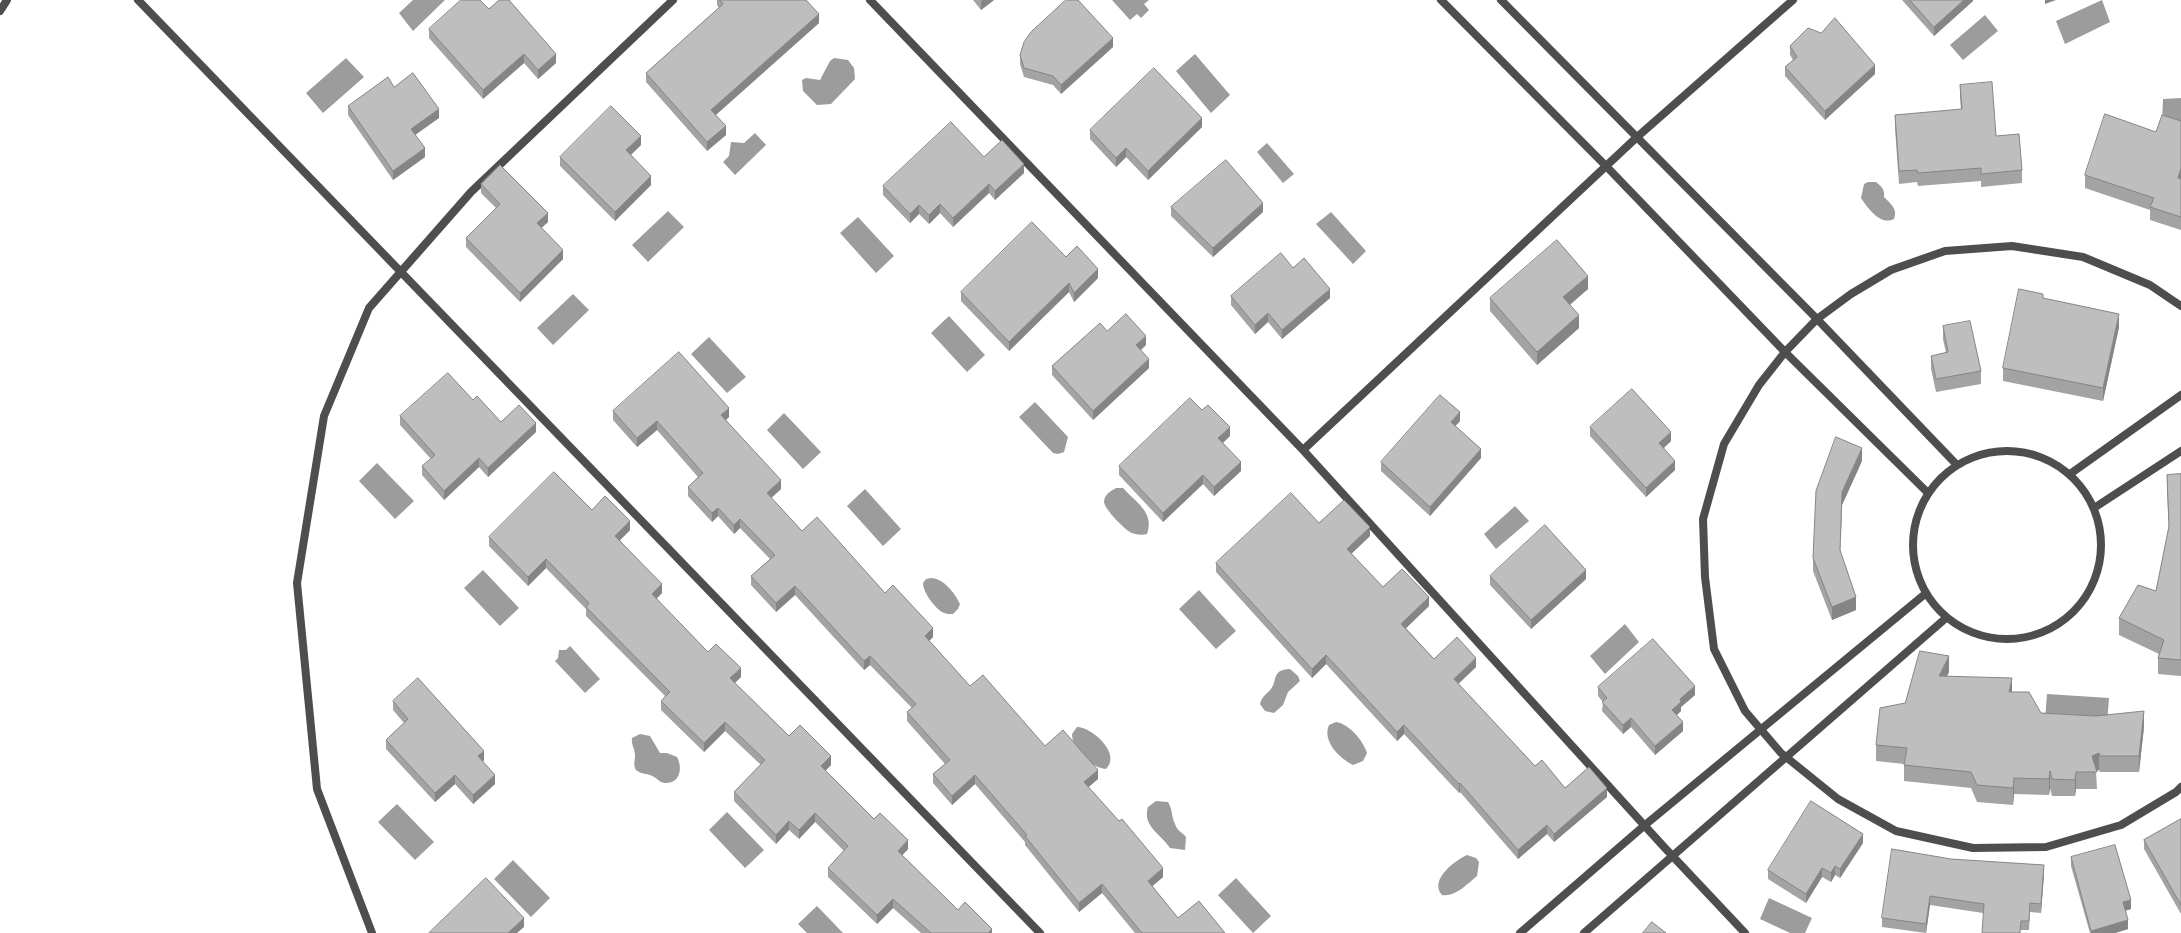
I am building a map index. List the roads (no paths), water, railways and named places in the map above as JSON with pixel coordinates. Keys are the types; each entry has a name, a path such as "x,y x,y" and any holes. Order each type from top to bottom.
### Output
{"street":[{"path":"0,11 6,0"},
{"path":"138,0 1040,933"},
{"path":"372,933 318,789 297,583 324,416 369,308 471,192 673,0"},
{"path":"870,0 1302,450 1644,826 1745,933"},
{"path":"1441,0 1606,166 1785,352 1928,493"},
{"path":"1501,0 1636,138 1817,319 1956,464"},
{"path":"1302,450 1636,138 1793,0"},
{"path":"2181,306 2150,285 2083,257 2012,246 1945,251 1891,270 1851,294 1817,319 1785,352 1759,385 1724,444 1703,519 1705,577 1714,649 1745,711 1785,757 1838,799 1896,830 1973,848 2046,847 2121,825 2176,792 2181,787"},
{"path":"2070,474 2181,395"},
{"path":"2015,450 2044,457 2070,474 2084,489 2094,508 2101,539 2098,570 2085,599 2063,622 2035,636 2004,640 1973,634 1946,618 1925,594 1913,565 1912,532 1928,493 1936,480 1956,464 1984,452 2015,450"},
{"path":"2094,508 2181,452"},
{"path":"1520,933 1644,826 1925,594"},
{"path":"1584,933 1946,618"}]}
